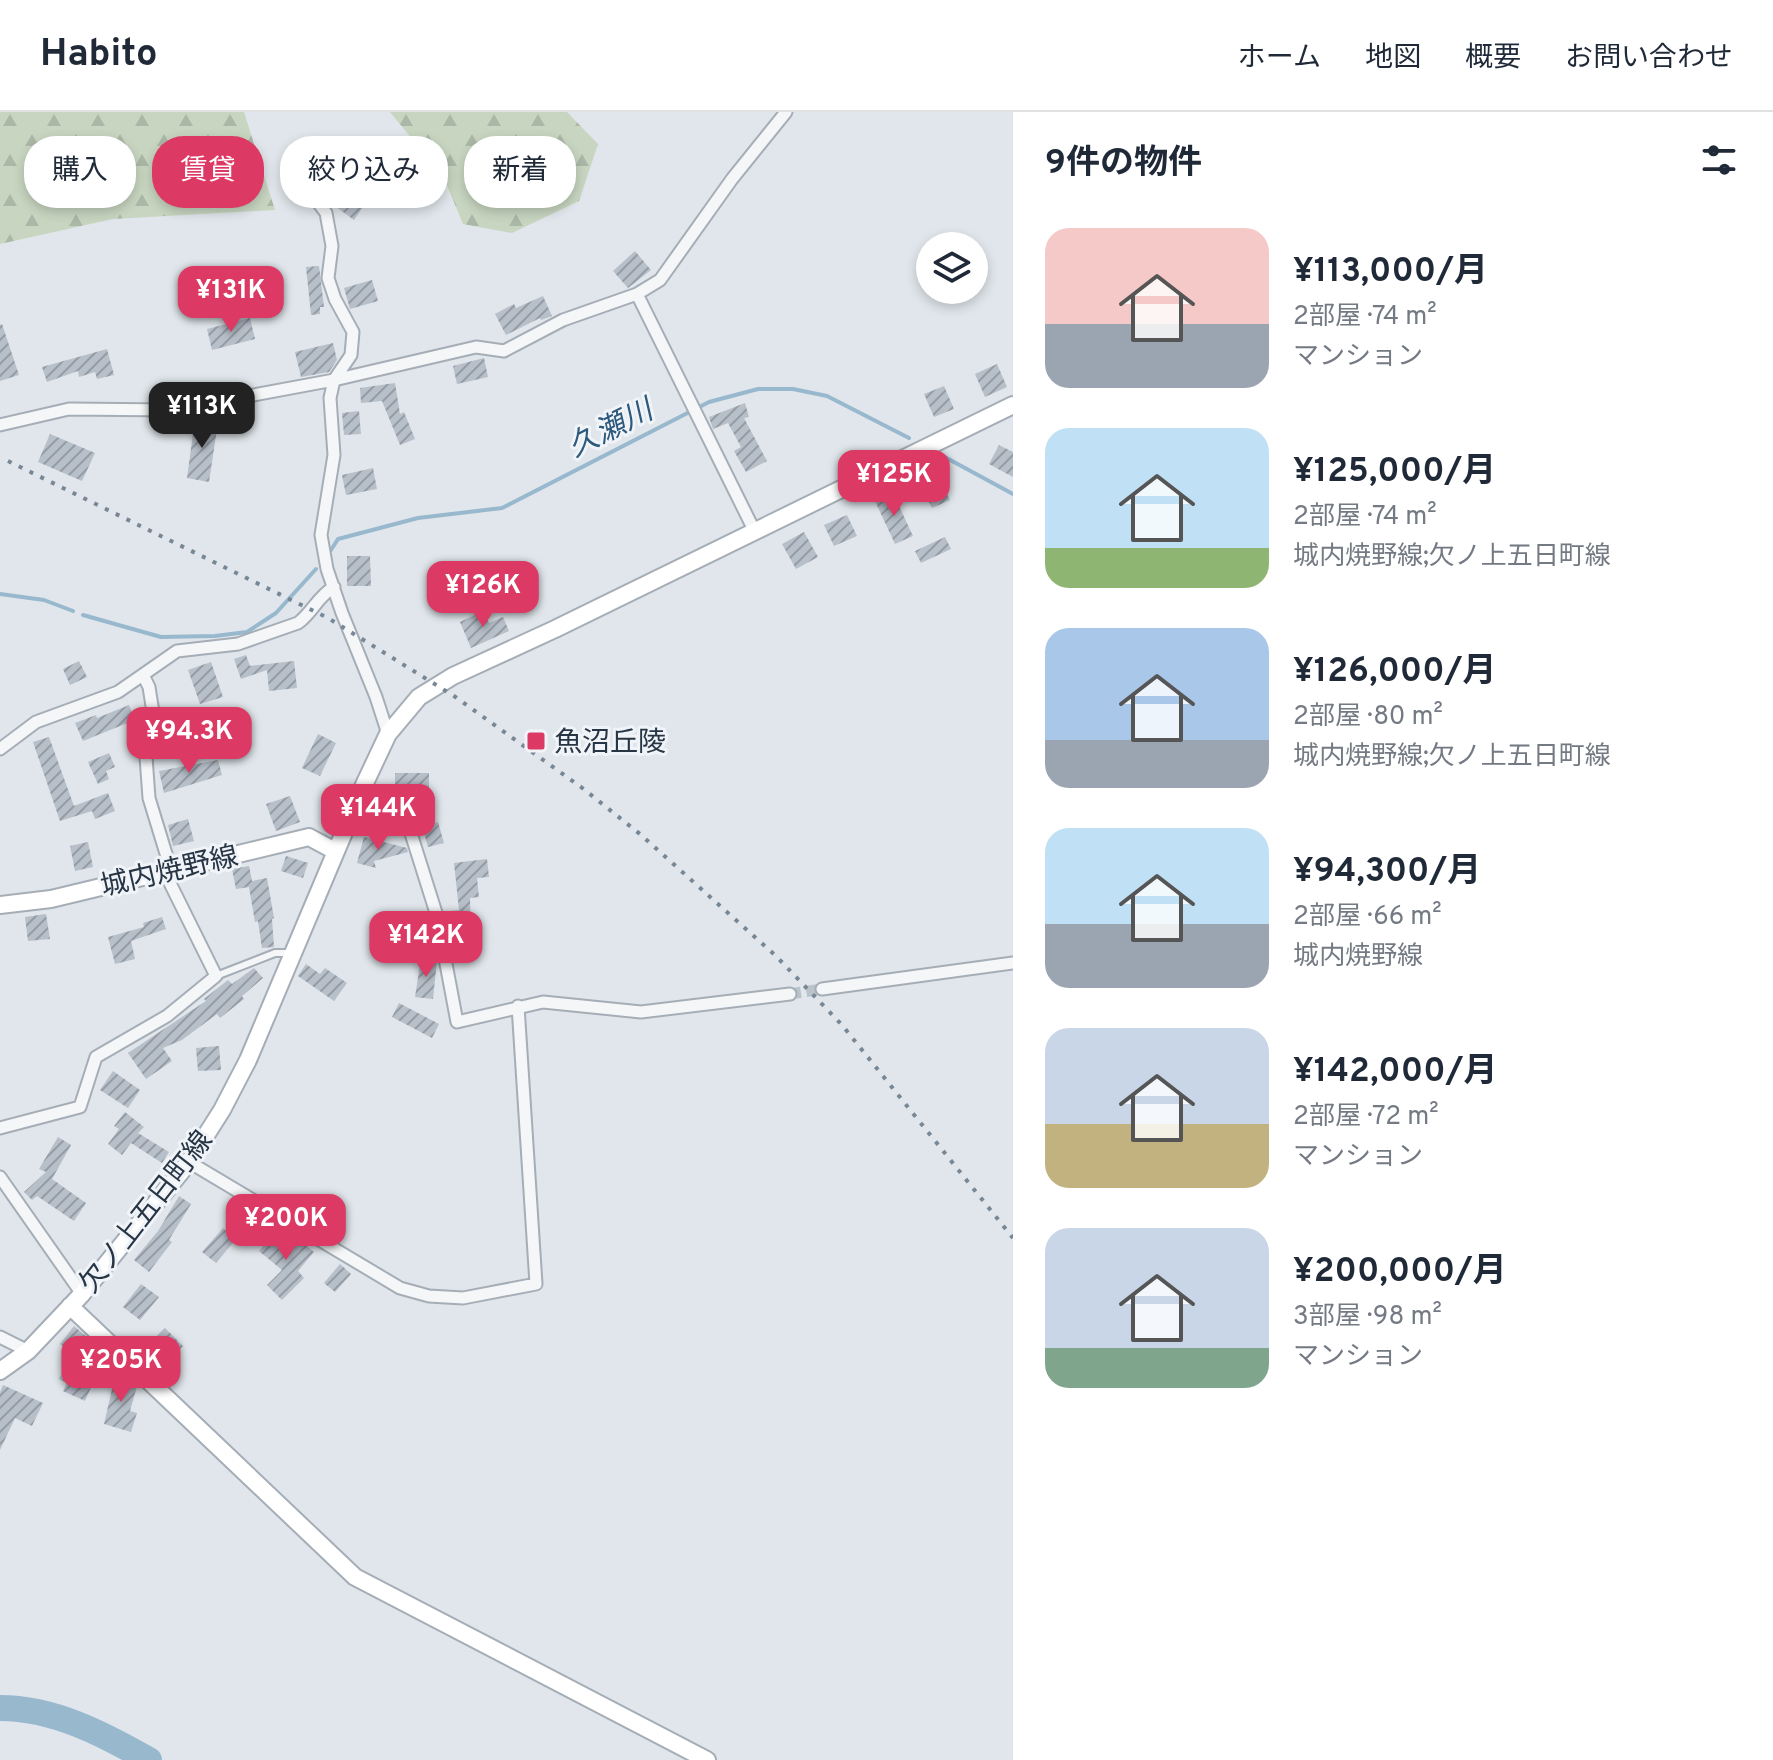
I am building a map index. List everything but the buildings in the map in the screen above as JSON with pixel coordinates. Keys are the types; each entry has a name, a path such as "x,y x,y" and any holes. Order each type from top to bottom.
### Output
{"main road":[{"name":"欠ノ上五日町線","path":"0,1371 28,1351 76,1300 189,1162 222,1110 248,1060 335,851 388,734 419,697 453,676 1013,405"},
{"name":"城内焼野線","path":"0,905 51,899 309,837 335,851"},
{"path":"76,1300 355,1577 707,1760"}],"street":[{"path":"0,425 69,409 173,410 334,380 476,347 504,351 563,320 637,294 660,280 732,179 786,112"},
{"path":"322,208 332,246 328,278 335,299 353,332 351,355 334,380 330,398 334,455 321,535 334,587 388,734"},
{"path":"637,294 755,532"},
{"path":"0,749 36,722 118,692 177,651 238,644 298,623 323,593 334,587"},
{"path":"0,1128 80,1107 96,1057 167,1016 216,976 168,871 149,798 146,757 155,725 149,687 143,675"},
{"path":"364,785 409,827 437,916 457,1022 543,1002 641,1012 790,994"},
{"path":"822,989 1013,963"},
{"path":"189,1162 400,1288 429,1296 463,1298 536,1284 518,1006"},
{"path":"0,1177 76,1300"},
{"path":"0,1337 28,1351"}],"lane":[{"path":"216,976 275,953 292,953"}],"green space":[{"path":"0,112 244,112 252,136 152,136 152,208 264,208 264,175 275,210 113,219 0,244"},
{"path":"390,112 567,112 598,144 576,202 576,136 464,136 464,208 564,208 512,233 463,224 448,188 448,136 410,136"}],"waterway":[{"name":"久瀬川","path":"331,550 338,539 418,518 502,508 709,402 758,389 793,389 827,396 909,438"},
{"name":"久瀬川","path":"941,455 1013,494"},
{"name":"久瀬川","path":"83,615 161,637 247,632 276,613 316,569"},
{"name":"久瀬川","path":"0,594 44,600 73,611"},
{"path":"0,1708 40,1712 78,1724 149,1760"}],"tunnel":[{"path":"790,994 822,989"}],"railway":[{"path":"8,461 328,618 454,696 581,787 640,834 776,956 842,1025 1013,1238"}],"place":[{"name":"魚沼丘陵","path":"536,741"}]}
